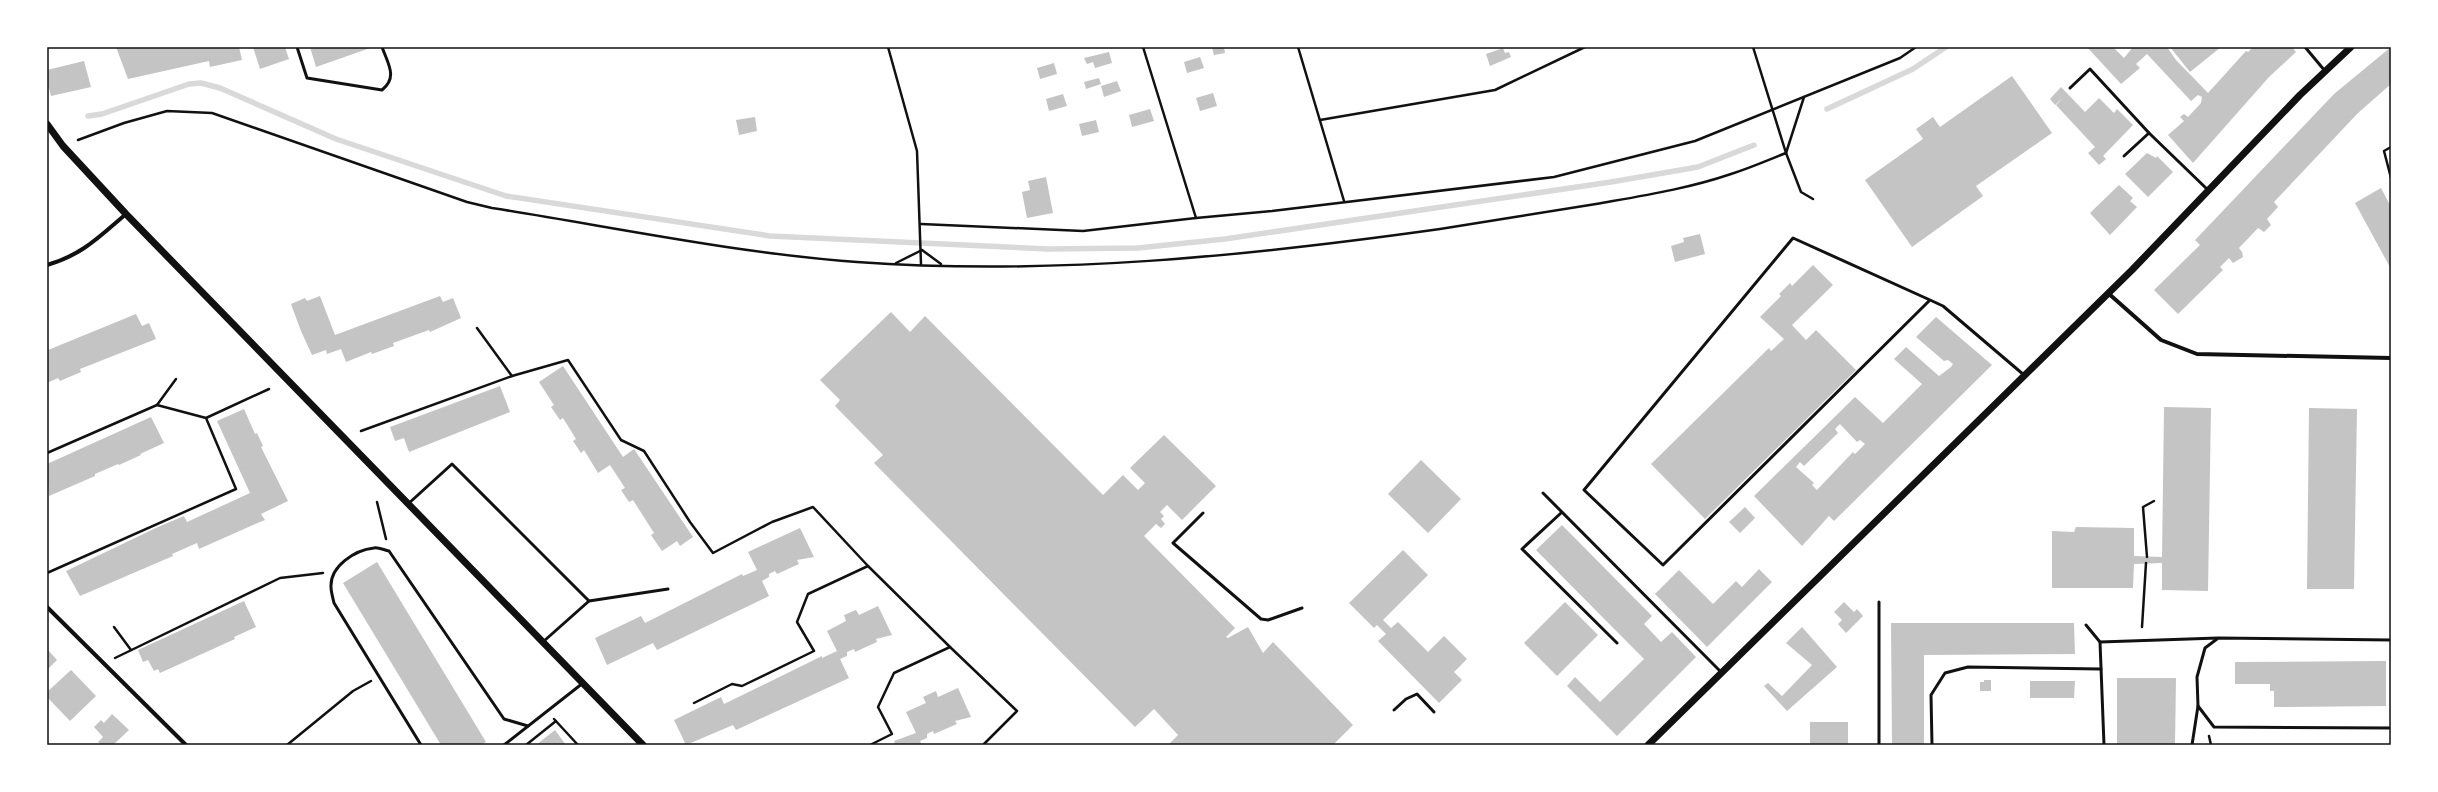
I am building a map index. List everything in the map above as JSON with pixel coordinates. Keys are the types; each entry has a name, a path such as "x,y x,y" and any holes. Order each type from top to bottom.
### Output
{"street":[{"path":"1648,745 2108,293 2325,71 2351,47"},
{"path":"47,124 63,146 126,214 408,504 544,641 643,745"},
{"path":"47,265 69,259 88,246 126,214"},
{"path":"2108,293 2161,340 2197,354 2391,358"},
{"path":"47,607 186,745"}],"lane":[{"path":"297,47 307,78 382,90 389,84 392,77 382,47"},
{"path":"2305,47 2325,71"},
{"path":"2070,88 2090,69 2149,132 2209,190"},
{"path":"2124,156 2149,132"},
{"path":"1930,300 1663,565 1584,490 1793,238 1930,300 1943,306 2024,375"},
{"path":"408,504 452,464 589,601"},
{"path":"1543,493 1561,513 1721,672"},
{"path":"1203,513 1173,543 1261,619 1268,620 1302,608"},
{"path":"1561,513 1522,549 1617,644"},
{"path":"421,745 334,603 331,587 335,572 343,563 360,551 375,548 389,551 504,719 528,726"},
{"path":"544,641 589,601 668,588"},
{"path":"1879,602 1879,745"},
{"path":"2086,625 2100,642 2104,745"},
{"path":"2100,642 2218,638 2391,640"},
{"path":"2192,745 2198,706 2197,677 2205,648 2218,638"},
{"path":"1932,745 1931,695 1944,673 1968,667 2101,669"},
{"path":"504,745 583,683"},
{"path":"1394,710 1406,699 1417,694 1434,712"},
{"path":"2198,706 2214,727 2391,728"}],"path":[{"path":"888,47 917,151 922,250 921,264"},
{"path":"1143,47 1196,218"},
{"path":"1298,47 1344,201"},
{"path":"1320,120 1494,90 1585,47"},
{"path":"1753,47 1786,153 1801,192 1814,199"},
{"path":"921,224 1083,231 1272,211 1344,201 1554,177 1695,141 1773,111 1900,58 1916,47"},
{"path":"78,140 124,123 167,112 212,114 467,202 492,208 790,254 896,263 941,265 999,266 1102,264 1211,256 1348,242 1489,222 1634,197 1733,174 1786,153 1805,97"},
{"path":"2391,147 2384,151 2391,178"},
{"path":"896,263 922,250"},
{"path":"922,250 941,265"},
{"path":"477,328 512,376"},
{"path":"361,431 512,376 568,360 621,440 644,451 690,522 713,552 772,522 813,508 868,566 1017,711 983,745"},
{"path":"47,453 157,405 176,379"},
{"path":"157,405 206,418 269,389"},
{"path":"47,573 236,489 206,418"},
{"path":"2147,557 2143,507 2154,501"},
{"path":"377,502 389,551"},
{"path":"2142,626 2146,563"},
{"path":"694,703 732,684 742,686 814,652 797,622 808,594 868,566"},
{"path":"103,663 280,578 335,572"},
{"path":"114,627 131,650"},
{"path":"870,745 892,734 878,706 894,672 950,647"},
{"path":"287,745 353,691 379,676"},
{"path":"547,711 578,745"},
{"path":"526,745 556,721"}],"building":[{"path":"116,47 239,47 242,60 210,67 209,61 128,79"},
{"path":"253,47 285,47 289,59 260,69"},
{"path":"310,47 373,47 316,67"},
{"path":"1224,47 1225,53 1214,55 1212,48"},
{"path":"2087,47 2113,47 2124,58 2133,47 2167,47 2176,60 2208,93 2246,51 2248,52 2253,47 2292,47 2296,52 2269,77 2193,163 2168,135 2184,121 2180,117 2184,114 2188,117 2201,103 2202,97 2198,95 2191,101 2147,54 2136,64 2140,68 2121,84"},
{"path":"2170,47 2221,47 2190,72"},
{"path":"2391,47 2391,84 2358,113 2274,202 2278,207 2267,219 2271,225 2264,232 2258,228 2239,248 2243,257 2233,263 2229,258 2220,267 2223,270 2178,314 2154,290 2200,245 2195,240 2334,94"},
{"path":"1503,48 1505,53 1509,52 1511,57 1490,66 1486,54"},
{"path":"1109,52 1112,63 1095,68 1093,62 1087,64 1084,58"},
{"path":"1200,57 1204,68 1187,73 1184,62"},
{"path":"84,61 91,87 51,96 49,88 47,89 47,70"},
{"path":"1054,63 1057,74 1040,79 1037,68"},
{"path":"2012,76 2052,133 1976,186 1983,196 1912,247 1865,180 1923,139 1916,129 1933,117 1940,127"},
{"path":"1099,78 1101,84 1086,89 1084,82"},
{"path":"1117,81 1121,91 1104,97 1101,86"},
{"path":"2061,87 2085,112 2099,98 2114,113 2117,109 2133,125 2103,156 2106,159 2099,165 2088,153 2095,147 2056,105 2063,98 2055,105 2050,99"},
{"path":"1213,93 1217,106 1200,111 1196,98"},
{"path":"1063,94 1067,106 1049,111 1046,99"},
{"path":"1150,109 1154,121 1132,127 1129,115"},
{"path":"755,117 757,131 739,135 736,120"},
{"path":"1096,120 1099,132 1082,136 1079,124"},
{"path":"2147,153 2156,158 2157,156 2173,172 2148,197 2125,174"},
{"path":"1046,177 1053,213 1027,218 1022,192 1030,190 1028,181"},
{"path":"2119,185 2133,198 2130,201 2137,207 2110,235 2090,213"},
{"path":"2381,188 2391,207 2391,269 2355,203"},
{"path":"1700,234 1705,254 1675,262 1671,246 1684,242 1683,238"},
{"path":"1813,265 1833,285 1792,325 1806,340 1816,330 1856,370 1705,519 1651,464 1769,348 1771,351 1784,339 1760,317 1781,296 1779,294 1790,283 1792,286"},
{"path":"320,296 335,335 440,296 443,302 453,298 461,318 430,332 429,330 393,343 394,346 372,354 371,352 346,362 341,349 327,354 326,350 312,355 301,331 291,304 305,298 307,301"},
{"path":"891,312 910,332 925,316 1103,495 1123,475 1138,490 1145,483 1130,468 1164,435 1216,486 1182,520 1167,505 1160,512 1164,516 1161,519 1165,524 1161,528 1156,524 1144,536 1235,628 1226,637 1228,638 1248,627 1263,653 1273,642 1353,725 1333,745 1168,745 1178,735 1154,709 1135,727 874,463 883,455 835,406 840,400 820,380"},
{"path":"136,314 142,326 149,323 156,339 80,369 81,372 60,381 58,378 47,383 48,350"},
{"path":"1936,317 1992,365 1834,521 1829,516 1802,546 1754,496 1855,397 1883,423 1922,384 1894,359 1906,347 1939,376 1951,367 1953,364 1948,360 1944,361 1916,337","holes":["1840,424 1857,442 1860,440 1865,444 1855,454 1853,452 1817,490 1812,485 1814,483 1796,467 1800,462 1804,466 1838,433 1835,429"]},
{"path":"563,366 623,457 634,449 693,537 680,546 677,541 662,551 651,535 654,533 633,500 629,502 621,490 625,488 610,465 598,473 584,450 581,453 573,441 576,439 563,418 560,420 551,407 554,405 539,382"},
{"path":"500,386 510,412 409,452 404,438 395,441 390,427"},
{"path":"2164,407 2211,408 2208,591 2162,590 2162,563 2134,564 2133,588 2052,588 2052,531 2074,532 2076,527 2134,528 2134,556 2162,557"},
{"path":"2309,408 2357,409 2354,589 2307,589"},
{"path":"244,409 255,434 257,433 263,446 261,447 288,501 261,514 265,520 199,549 197,543 172,554 173,556 80,596 66,571 158,527 184,516 187,522 250,493 217,421"},
{"path":"151,417 164,443 140,454 141,455 95,474 95,476 49,496 47,464"},
{"path":"1421,460 1461,499 1428,533 1388,494"},
{"path":"1745,507 1755,518 1740,533 1729,522"},
{"path":"1562,525 1652,616 1644,624 1661,642 1672,632 1696,657 1617,736 1567,686 1575,677 1600,702 1644,659 1536,550"},
{"path":"800,528 814,557 797,560 799,564 777,574 775,571 769,574 769,577 762,581 769,596 657,650 653,643 607,665 595,638 641,616 645,623 742,574 743,576 757,570 748,552"},
{"path":"1403,550 1428,575 1383,620 1391,628 1398,622 1428,652 1444,636 1467,659 1454,672 1462,680 1439,703 1378,641 1386,634 1377,625 1374,628 1349,603"},
{"path":"377,562 486,742 481,745 441,745 343,583"},
{"path":"1759,569 1772,582 1707,647 1655,594 1679,570 1713,604 1736,581 1742,587"},
{"path":"244,601 256,627 234,637 235,639 160,673 158,669 154,671 148,660 143,662 138,650"},
{"path":"1565,602 1598,635 1557,676 1524,643"},
{"path":"1844,602 1854,612 1857,609 1863,616 1846,633 1838,624 1842,620 1834,612"},
{"path":"878,606 892,635 876,639 877,642 855,652 854,649 847,652 847,656 840,659 849,678 736,730 733,725 686,745 674,720 721,697 724,704 822,656 822,658 837,651 827,631 846,621 844,615 856,610 859,615"},
{"path":"1891,623 2074,623 2075,654 1924,655 1924,745 1892,745"},
{"path":"1802,627 1837,667 1787,711 1764,686 1768,683 1782,696 1812,665 1786,643"},
{"path":"47,649 57,660 47,670"},
{"path":"2386,661 2386,706 2274,707 2274,691 2270,691 2270,684 2235,684 2235,662"},
{"path":"71,670 96,696 70,721 47,697 47,692"},
{"path":"2117,678 2176,678 2175,745 2117,745"},
{"path":"1984,680 1991,680 1991,691 1980,691 1980,682 1984,682"},
{"path":"2030,681 2075,681 2074,698 2030,698"},
{"path":"958,688 971,717 955,721 957,724 934,734 933,731 927,734 927,738 920,741 922,745 891,745 895,743 894,741 916,733 906,712 926,703 923,697 936,691 938,697"},
{"path":"112,714 129,730 113,745 102,745 98,742 103,737 94,727 101,720 104,723"},
{"path":"1810,722 1848,722 1848,745 1810,745"},
{"path":"555,730 566,745 536,745"}],"waterway":[{"path":"1827,109 1913,69 1946,47"},
{"path":"88,116 102,114 189,84 201,83 220,88 336,139 506,196 770,236 1048,249 1138,248 1225,239 1611,182 1698,167 1754,145"}]}
